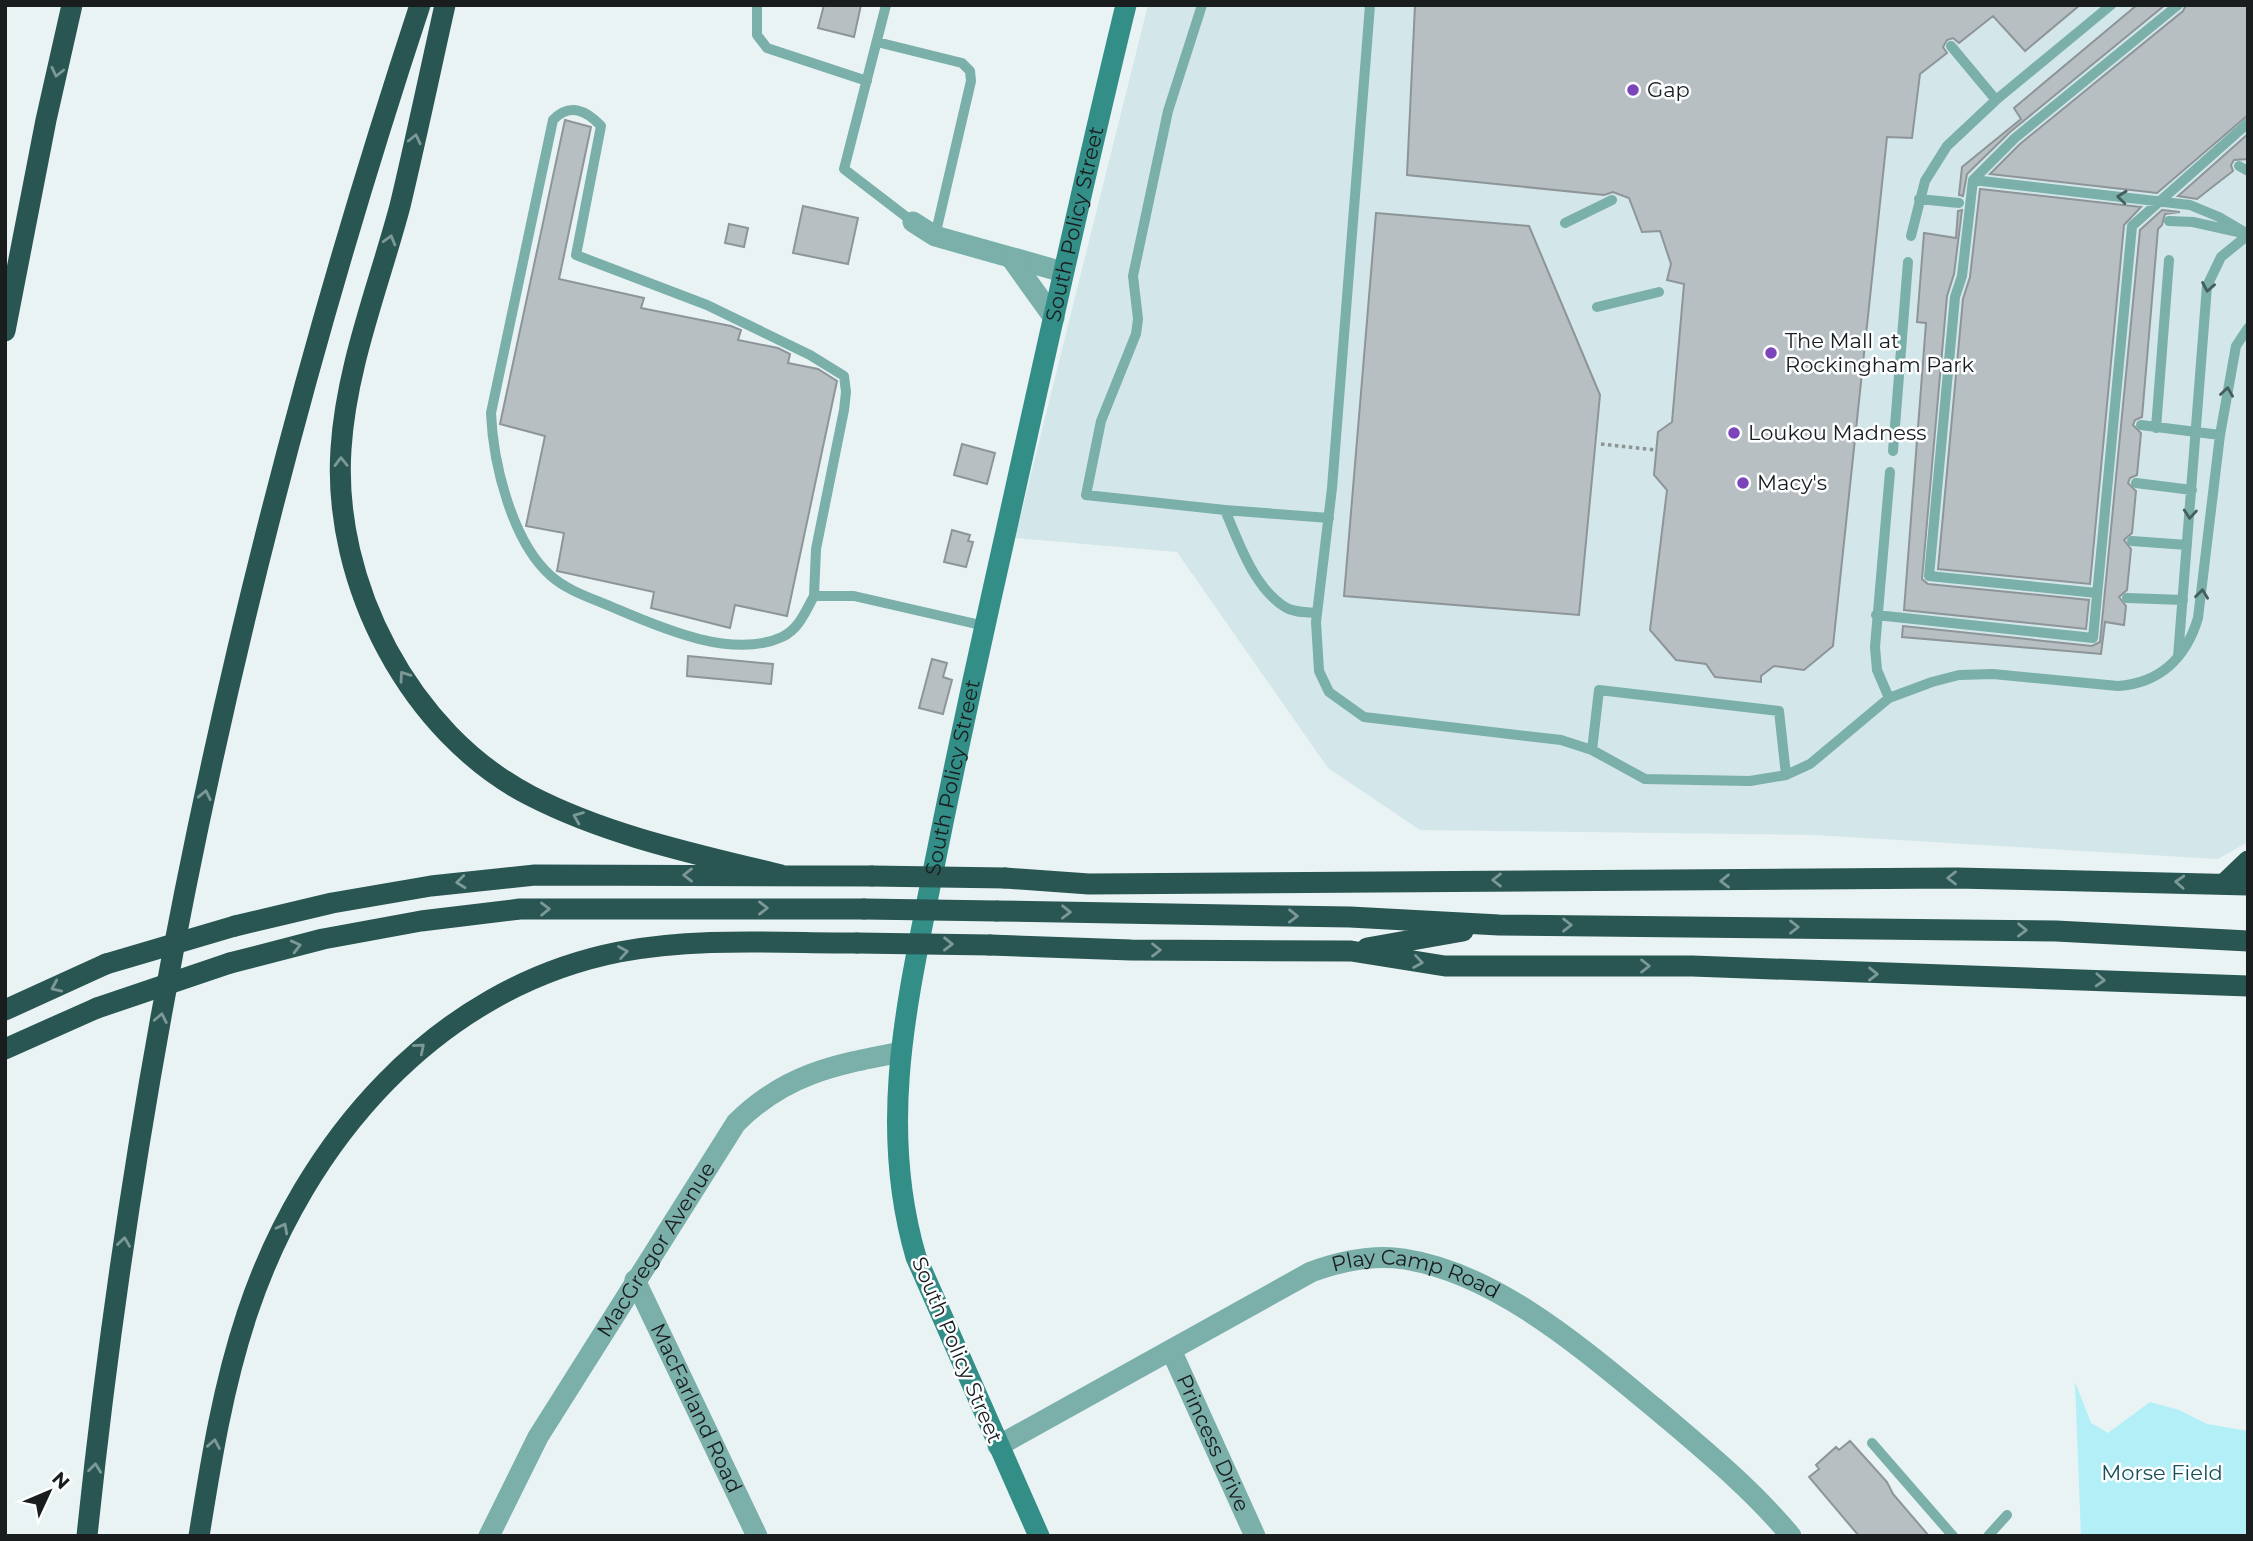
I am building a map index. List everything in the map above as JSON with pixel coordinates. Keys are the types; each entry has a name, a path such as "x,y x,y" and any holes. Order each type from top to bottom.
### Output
{"highway":[{"path":"5,331 46,120 72,5"},
{"path":"87,1536 111,1338 142,1126 211,766 258,564 317,339 420,5"},
{"path":"445,5 400,206 346,406 341,450 343,506 353,565 364,601 399,671 429,711 492,771 529,795 576,816 642,840 781,875"},
{"path":"2224,884 2248,861"},
{"path":"5,1010 106,964 235,926 332,903 431,886 535,875 1005,878 1089,884 1970,878 2248,885"},
{"path":"5,1049 97,1008 230,963 323,939 421,921 520,909 864,909 1350,916 1499,925 2056,931 2248,941"},
{"path":"1351,951 1499,925"},
{"path":"199,1536 227,1383 247,1315 272,1249 305,1190 346,1129 368,1100 421,1047 450,1025 514,987 548,972 607,955 693,944 857,943 1131,950 1351,951 1445,966 1692,966 2239,986"}],"street":[{"name":"South Policy Street","path":"1039,1536 930,1294 907,1225 896,1141 901,1052 907,1002 944,813 1063,272 1126,5"},
{"path":"913,222 935,236 1063,272"},
{"path":"1011,258 1054,318"},
{"name":"MacGregor Avenue","path":"489,1536 538,1437 722,1142 753,1107 792,1080 814,1072 901,1052"},
{"name":"Play Camp Road","path":"998,1446 1311,1272 1332,1264 1379,1257 1426,1263 1532,1313 1571,1340 1716,1460 1791,1536"},
{"name":"MacFarland Road","path":"635,1280 757,1536"},
{"name":"Princess Drive","path":"1171,1350 1255,1536"}],"lane":[{"path":"757,5 757,35 767,48 867,81"},
{"path":"886,5 844,169 913,222"},
{"path":"1202,5 1168,111 1135,265 1133,292 1138,319 1136,334 1101,421 1087,495 1329,518"},
{"path":"1370,5 1329,518 1315,651 1318,671 1328,692 1364,717 1561,740 1592,750 1645,779 1749,781 1786,775 1810,764 1889,698 1959,675 1993,674 2118,686 2139,684 2166,671 2192,638 2199,618 2220,435 2236,346 2248,328"},
{"path":"1911,236 1919,199 1934,163 1966,126 2111,5"},
{"path":"2097,593 1929,576 1955,298 1962,276 1973,180 2015,138 2178,5"},
{"path":"877,42 962,63 970,71 971,81 935,236"},
{"path":"1951,46 1996,100"},
{"path":"577,109 590,114 601,126 576,255 708,305 810,355 844,376 844,410 816,549 814,596 797,627 783,637 763,644 729,643 679,635 570,590 549,575 526,542 510,507 492,444 491,413 553,120 561,112 577,109"},
{"path":"1876,615 2093,638 2133,226 2248,123"},
{"path":"1973,180 2190,205 2219,217 2248,235"},
{"path":"1919,199 1959,203"},
{"path":"1565,223 1612,200"},
{"path":"2169,220 2193,222 2248,235"},
{"path":"2178,657 2207,286 2221,257 2248,235"},
{"path":"2156,428 2169,260"},
{"path":"1893,451 1908,262"},
{"path":"1597,307 1659,292"},
{"path":"2141,425 2220,435"},
{"path":"1889,698 1877,670 1876,615 1890,472"},
{"path":"2136,483 2192,490"},
{"path":"1225,510 1254,571 1272,595 1293,611 1317,614"},
{"path":"2132,541 2187,545"},
{"path":"814,596 854,596 985,625"},
{"path":"2127,598 2183,600"},
{"path":"1592,750 1599,690 1779,710 1786,775"},
{"path":"1872,1443 1953,1536"},
{"path":"1988,1536 2007,1515"}],"path":[{"path":"1601,444 1656,450"}],"shaded area":[{"name":"The Mall at Rockingham Park","path":"1148,5 2248,5 2248,842 2218,859 1814,835 1420,830 1328,768 1177,552 1015,538"}],"green space":[{"name":"Morse Field","path":"2075,1382 2091,1423 2108,1433 2150,1402 2179,1410 2207,1424 2248,1431 2248,1536 2081,1536"}],"building":[{"path":"824,5 861,5 854,37 818,28"},
{"name":"The Mall at Rockingham Park","path":"1415,5 2080,5 2025,51 1993,16 1959,43 1953,38 1947,40 1943,47 1947,53 1920,74 1912,138 1887,137 1833,646 1804,670 1774,666 1761,676 1761,682 1715,677 1706,664 1676,660 1650,630 1667,490 1654,475 1658,432 1672,422 1684,284 1667,280 1671,264 1660,231 1642,232 1629,198 1613,192 1604,195 1407,175"},
{"path":"2137,5 2165,5 2010,132 1967,174 1963,196 1959,195 1962,167 2021,119 2014,108"},
{"path":"2186,5 2248,5 2248,115 2157,193 1990,174 2020,144 2183,11"},
{"path":"565,120 591,127 559,279 644,298 641,308 731,326 741,330 738,340 778,348 790,354 788,363 818,369 837,381 787,616 735,605 730,628 651,608 654,592 557,571 564,533 526,526 545,436 500,424"},
{"path":"2248,134 2248,159 2234,160 2231,165 2233,171 2197,199 2178,196"},
{"path":"1980,189 2141,207 2124,225 2090,584 1938,569 1963,299 1970,277"},
{"path":"803,206 858,218 848,264 793,253"},
{"path":"1962,210 1954,274 1947,296 1922,579 1928,584 2089,600 2086,629 1904,610 1926,323 1917,322 1924,233 1956,238 1958,211"},
{"path":"2162,210 2180,212 2165,214 2158,229 2142,417 2135,420 2133,425 2141,433 2137,475 2130,478 2128,483 2136,491 2132,533 2124,540 2131,549 2127,590 2119,597 2126,606 2124,625 2105,622 2101,654 1902,637 1903,626 2092,646 2100,642 2140,230"},
{"path":"1376,213 1529,226 1600,395 1579,615 1344,596"},
{"path":"729,224 748,228 744,247 725,243"},
{"path":"962,444 995,453 987,484 954,475"},
{"path":"952,530 970,535 968,541 973,542 966,567 944,562"},
{"path":"688,656 773,664 771,684 687,676"},
{"path":"932,659 947,663 943,677 952,680 943,714 919,708"},
{"path":"1850,1441 1887,1482 1893,1494 1929,1536 1859,1536 1809,1477 1819,1469 1816,1465 1836,1447 1839,1450"}],"place":[{"name":"Gap","path":"1633,90"},
{"name":"The Mall at Rockingham Park","path":"1771,353"},
{"name":"Loukou Madness","path":"1734,433"},
{"name":"Macy's","path":"1743,483"}]}
